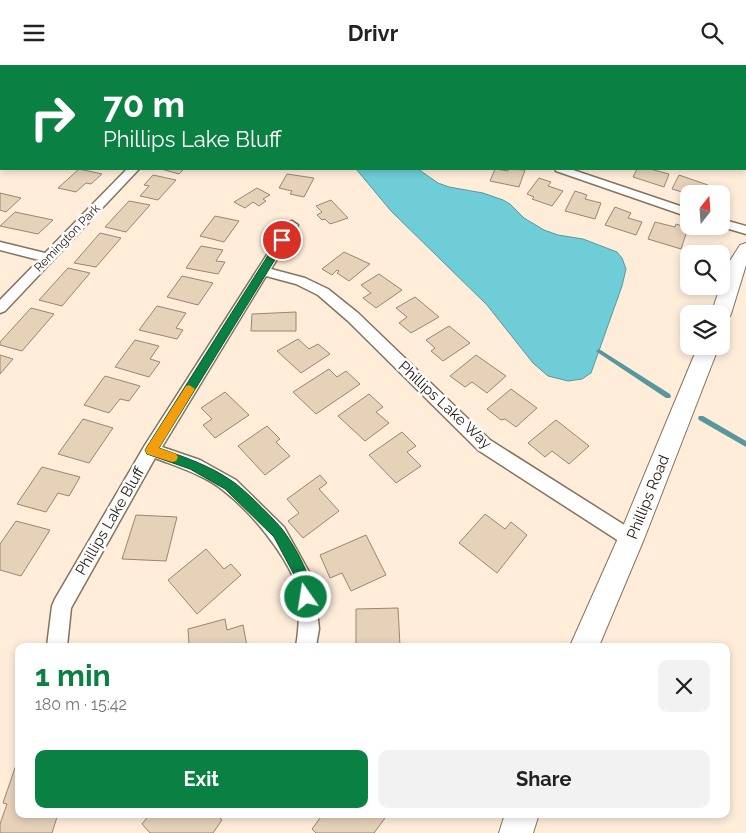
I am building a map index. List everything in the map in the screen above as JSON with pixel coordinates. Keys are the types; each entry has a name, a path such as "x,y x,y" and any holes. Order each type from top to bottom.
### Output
{"street":[{"name":"Remington Park","path":"0,308 132,170"},
{"path":"563,170 680,210"},
{"name":"Phillips Lake Bluff","path":"57,643 62,606 151,450 292,225"},
{"path":"730,226 746,230"},
{"path":"0,247 48,258"},
{"path":"724,305 737,264 746,249"},
{"name":"Phillips Lake Way","path":"263,271 300,281 323,292 353,317 484,445 631,539"},
{"name":"Phillips Road","path":"585,643 631,539 705,355"},
{"path":"151,450 194,465 230,485 278,533 305,581 308,629 306,643"},
{"path":"516,833 521,818"}],"water":[{"path":"357,170 419,170 438,183 449,187 483,193 503,200 510,204 524,218 544,230 558,235 583,239 617,252 622,258 626,269 622,286 591,373 582,379 568,381 548,376 533,363 487,305 391,211"}],"building":[{"path":"78,170 102,174 91,184 86,183 76,192 58,188"},
{"path":"165,170 183,170 179,174"},
{"path":"495,170 525,170 519,187 490,181"},
{"path":"636,170 654,170 669,174 664,187 633,177"},
{"path":"287,174 314,178 304,197 290,194 292,191 279,188"},
{"path":"153,175 176,180 158,200 140,196 149,186 144,185"},
{"path":"679,175 708,185 680,185 680,191 672,189"},
{"path":"539,178 551,182 548,186 563,191 552,206 532,199 534,197 527,194"},
{"path":"257,188 270,195 263,199 266,201 259,206 253,202 245,208 234,202"},
{"path":"575,191 587,195 585,199 601,203 595,219 565,211"},
{"path":"0,193 21,198 6,212 0,210"},
{"path":"331,200 348,218 330,224 317,215 322,212 316,206"},
{"path":"129,201 150,205 126,232 105,227"},
{"path":"615,207 631,213 628,218 642,222 636,235 605,225"},
{"path":"15,212 53,220 38,234 0,226"},
{"path":"215,216 239,221 224,242 200,236"},
{"path":"655,222 675,227 676,224 680,225 680,235 686,235 680,249 648,239"},
{"path":"100,233 121,238 96,267 74,263"},
{"path":"201,246 223,250 216,261 225,262 218,274 186,268"},
{"path":"344,252 370,264 349,281 337,273 339,271 337,270 332,275 322,269"},
{"path":"68,268 90,273 62,306 39,300"},
{"path":"379,274 402,290 376,308 363,298 371,293 361,285"},
{"path":"182,276 213,283 198,305 167,297"},
{"path":"415,297 439,317 411,333 399,323 407,317 396,308"},
{"path":"157,306 186,313 176,328 183,330 177,339 139,330"},
{"path":"31,308 54,314 22,351 0,345 0,342"},
{"path":"296,312 296,331 251,331 252,314"},
{"path":"449,326 470,343 443,361 431,351 435,348 426,340"},
{"path":"298,339 309,349 318,344 330,354 301,373 277,351"},
{"path":"135,340 159,346 150,359 160,362 149,377 115,367"},
{"path":"0,355 13,359 0,374"},
{"path":"476,355 506,376 487,393 472,382 465,387 450,376"},
{"path":"329,369 337,377 346,371 360,384 316,414 293,392"},
{"path":"105,376 140,386 129,401 120,399 109,413 84,405"},
{"path":"511,389 537,408 516,427 505,419 501,420 487,409"},
{"path":"225,392 249,415 215,438 203,425 212,419 201,408"},
{"path":"369,394 383,407 376,412 389,423 365,441 338,416"},
{"path":"83,419 113,428 89,463 58,454"},
{"path":"556,420 589,446 569,464 552,451 545,457 528,443"},
{"path":"267,426 280,439 276,442 290,456 265,475 238,446"},
{"path":"402,432 416,446 407,452 421,466 396,483 369,455"},
{"path":"42,467 80,477 69,496 58,493 46,512 17,504"},
{"path":"320,475 327,483 319,489 339,511 303,538 288,521 299,513 287,499"},
{"path":"485,514 505,529 511,522 527,535 497,573 459,543"},
{"path":"136,515 177,517 166,561 122,559"},
{"path":"16,521 50,530 21,576 0,570 0,544"},
{"path":"366,535 386,575 351,591 342,573 330,578 320,555"},
{"path":"206,549 224,569 231,564 241,575 197,614 168,580"},
{"path":"398,608 400,643 356,643 356,609"},
{"path":"225,619 227,630 243,625 246,643 189,643 188,629"},
{"path":"15,768 15,818 57,818 52,833 0,833 0,824 7,804 3,803"},
{"path":"147,818 220,818 222,820 213,833 150,833 142,824"},
{"path":"320,818 385,818 374,833 316,833 312,829"}],"waterway":[{"path":"599,351 668,396"},
{"path":"701,418 746,444"}],"slow traffic":[{"path":"172,457 151,450 189,389"}],"route":[{"path":"282,240 151,450 194,465 230,485 278,533 305,581 306,597"}]}
